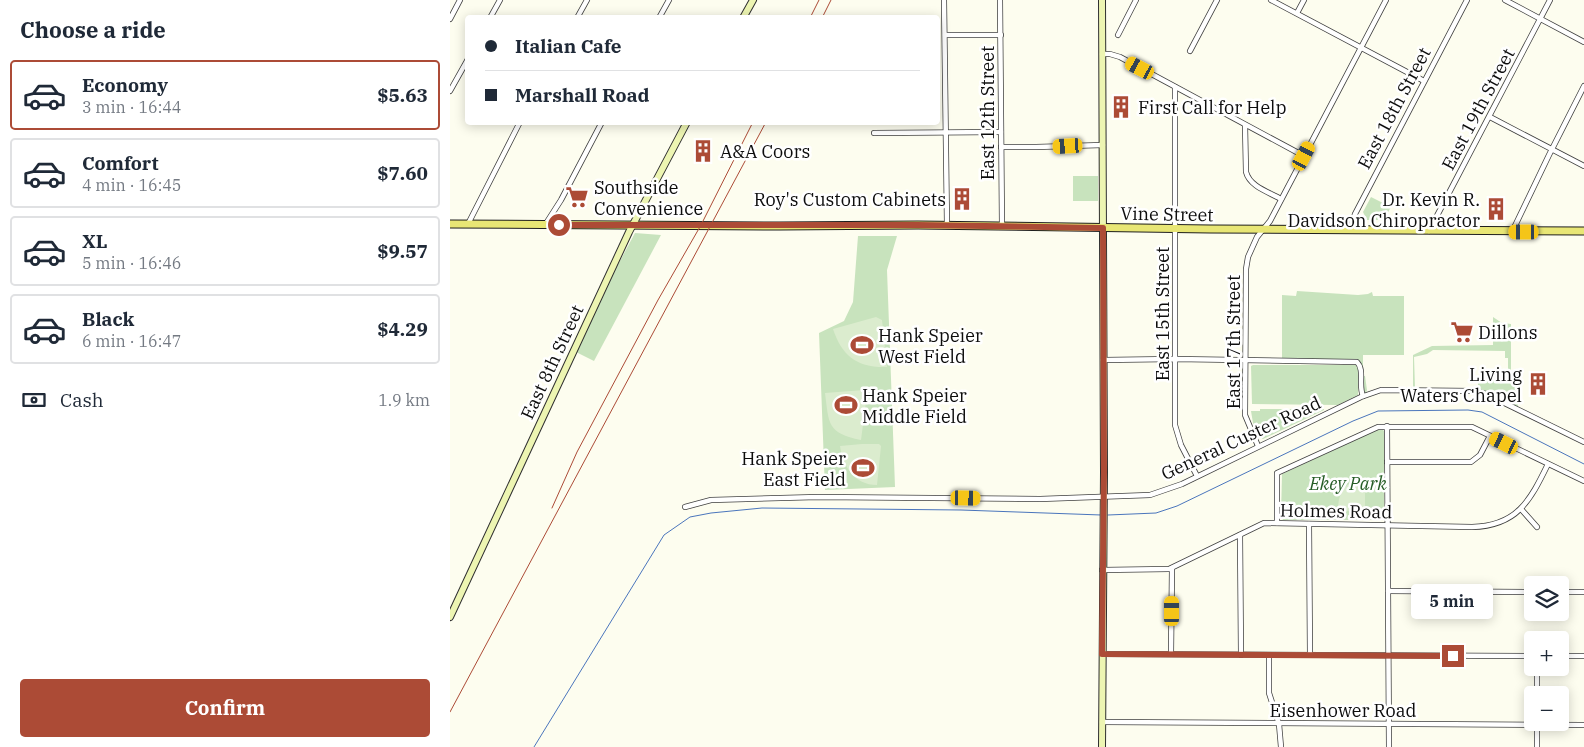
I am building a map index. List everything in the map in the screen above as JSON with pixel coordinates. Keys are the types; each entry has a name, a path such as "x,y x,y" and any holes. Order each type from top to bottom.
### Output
{"main road":[{"name":"Vine Street","path":"450,224 946,225 1584,232"}],"street":[{"path":"450,19 460,0"},
{"path":"492,15 500,0"},
{"path":"579,15 587,0"},
{"path":"661,15 669,0"},
{"path":"745,15 753,0"},
{"path":"944,0 946,225"},
{"name":"East 12th Street","path":"1000,0 1002,226"},
{"path":"1102,0 1102,747"},
{"path":"1118,35 1136,0"},
{"path":"1190,51 1217,0"},
{"path":"1271,0 1424,81"},
{"path":"1297,13 1304,0"},
{"name":"East 17th Street","path":"1258,446 1245,415 1247,262 1257,237 1264,229 1281,199 1386,0"},
{"name":"East 18th Street","path":"1350,230 1354,214 1467,0"},
{"path":"1505,0 1584,42"},
{"name":"East 19th Street","path":"1429,230 1550,0"},
{"path":"945,35 1001,35"},
{"path":"1102,54 1114,55 1304,156"},
{"path":"450,91 465,64"},
{"path":"1513,232 1584,86"},
{"name":"East 15th Street","path":"1175,87 1175,425 1181,445 1197,476"},
{"path":"1490,117 1584,166"},
{"path":"468,224 518,125"},
{"path":"545,225 561,200 600,125"},
{"name":"East 8th Street","path":"450,617 632,225 685,125"},
{"path":"1245,125 1247,178 1252,183 1281,199"},
{"path":"874,133 1001,132"},
{"path":"1001,147 1103,144"},
{"path":"1103,360 1175,359 1357,362 1361,368 1360,388 1363,396"},
{"name":"General Custer Road","path":"685,507 711,500 1150,495 1182,484 1363,396 1381,390 1474,391 1486,394 1584,442"},
{"path":"1387,426 1388,747"},
{"path":"1277,523 1277,474 1378,427 1472,427 1584,482"},
{"path":"1387,462 1471,462 1479,457 1490,436"},
{"name":"Holmes Road","path":"1102,570 1172,568 1264,523 1482,527 1504,521 1521,510 1533,494 1548,464"},
{"path":"1521,510 1537,527"},
{"path":"1309,524 1310,655"},
{"path":"1240,535 1241,655"},
{"path":"1171,654 1172,568"},
{"path":"1388,591 1524,592"},
{"path":"1569,592 1584,592"},
{"path":"1102,654 1524,656"},
{"path":"1268,655 1269,693 1280,724 1281,747"},
{"path":"1569,656 1584,656"},
{"name":"Eisenhower Road","path":"1102,722 1388,725 1524,724"},
{"name":"Eisenhower Road","path":"1569,725 1584,725"},
{"path":"1537,731 1537,747"}],"green space":[{"path":"1073,176 1098,176 1098,201 1073,201"},
{"path":"1371,197 1391,207 1387,214 1387,220 1367,220 1363,212"},
{"path":"635,233 661,235 594,361 572,350"},
{"path":"858,236 897,236 887,270 895,487 825,490 819,333 844,321 853,302"},
{"path":"1297,291 1358,295 1372,292 1373,296 1404,296 1404,355 1363,355 1363,376 1365,376 1367,390 1363,396 1359,363 1282,361 1282,295 1296,296"},
{"name":"Hank Speier West Field","path":"876,317 882,320 887,367 876,367 859,363 846,353 833,329"},
{"path":"1493,317 1502,323 1511,324 1511,383 1518,385 1518,408 1478,389 1478,378 1508,381 1508,358 1505,358 1505,351 1433,350 1427,354 1414,357 1415,387 1413,388 1413,355 1432,346 1493,345"},
{"path":"1357,365 1359,367 1358,395 1338,405 1252,404 1251,366"},
{"name":"Hank Speier Middle Field","path":"864,390 867,394 861,440 842,434 832,426 829,420 825,393"},
{"path":"1260,409 1324,410 1263,439 1253,423 1251,411 1260,411"},
{"name":"Ekey Park","path":"1381,428 1384,431 1384,516 1381,520 1283,520 1281,516 1282,474"},
{"name":"Hank Speier East Field","path":"879,444 881,446 877,485 862,482 856,478 844,461 840,446"},
{"path":"1358,480 1365,482 1365,510 1362,512 1338,510 1342,491 1349,484"}],"waterway":[{"path":"1108,515 1156,513 1177,506 1353,421 1378,411 1468,410 1482,412 1584,464"},
{"path":"534,747 664,535 690,517 762,508 961,510 1101,515"}],"railway":[{"path":"812,15 819,0"},
{"path":"824,15 831,0"},
{"path":"552,508 577,452 658,300 701,225 751,125"},
{"path":"450,712 764,125"}],"place":[{"name":"First Call for Help","path":"1121,107"},
{"name":"A&A Coors","path":"703,151"},
{"name":"Southside Convenience","path":"577,197"},
{"name":"Roy's Custom Cabinets","path":"962,199"},
{"name":"Dr. Kevin R. Davidson Chiropractor","path":"1496,209"},
{"name":"Dillons","path":"1462,332"},
{"name":"Hank Speier West Field","path":"862,345"},
{"name":"Living Waters Chapel","path":"1538,384"},
{"name":"Hank Speier Middle Field","path":"846,405"},
{"name":"Hank Speier East Field","path":"863,468"}],"route":[{"path":"559,225 918,225 1103,228 1104,472 1102,654 1453,656"}]}
